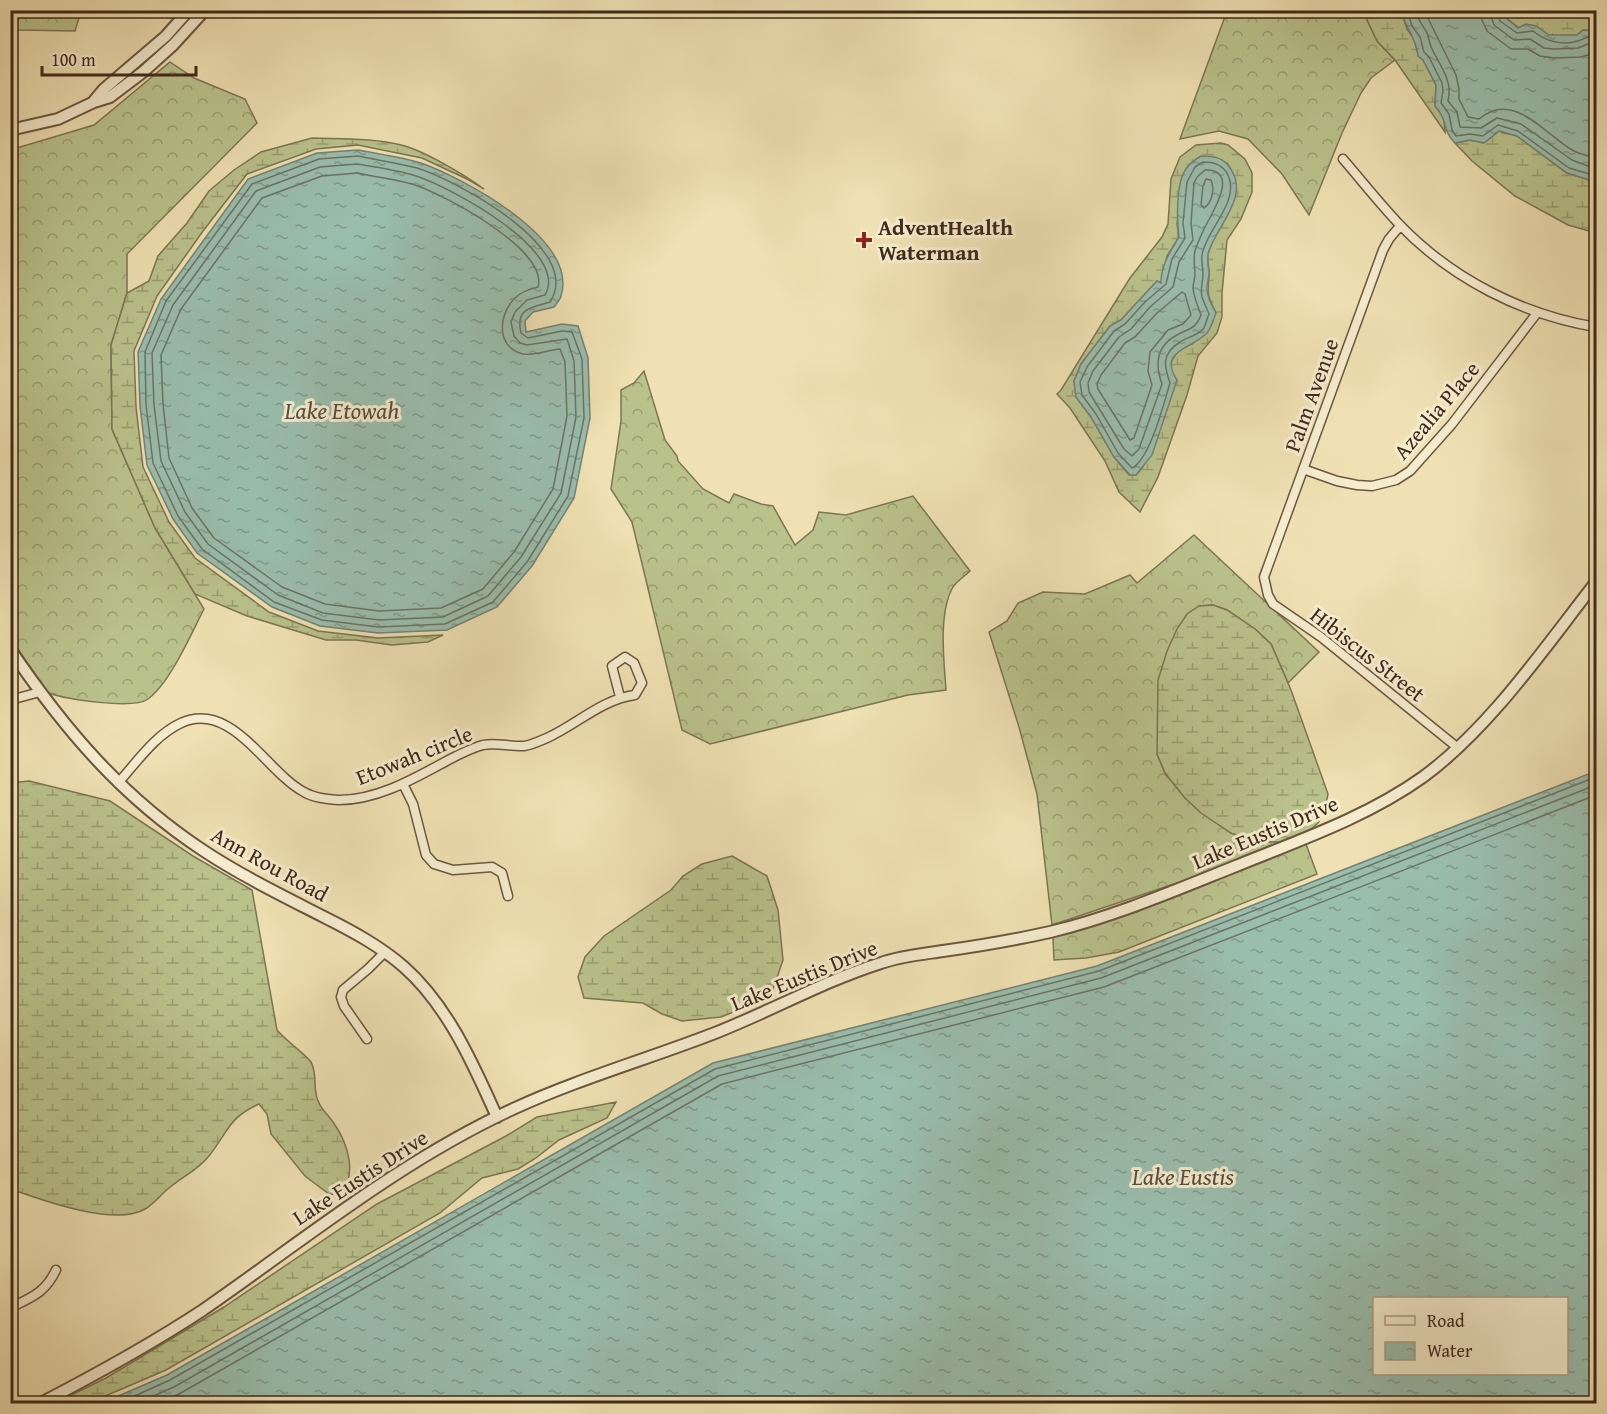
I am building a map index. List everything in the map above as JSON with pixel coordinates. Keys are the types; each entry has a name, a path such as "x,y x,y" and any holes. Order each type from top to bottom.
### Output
{"street":[{"path":"94,102 104,89 166,36 189,10"},
{"path":"10,130 58,119 110,97 173,45 205,10"},
{"path":"1343,159 1400,226 1453,269 1480,286 1537,313 1596,327"},
{"name":"Palm Avenue","path":"1264,582 1383,250 1400,226"},
{"name":"Azealia Place","path":"1303,469 1357,486 1384,485 1410,471 1452,424 1537,313"},
{"name":"Hibiscus Street","path":"1264,582 1273,604 1321,637 1458,748"},
{"name":"Lake Eustis Drive","path":"39,1404 146,1347 364,1195 421,1159 497,1117 565,1086 670,1051 883,962 1052,932 1085,922 1181,888 1342,822 1379,803 1422,777 1458,748 1494,711 1596,582"},
{"name":"Ann Rou Road","path":"10,649 39,692 75,736 118,783 151,812 202,850 231,868 372,942 405,968 439,1007 454,1031 497,1117"},
{"name":"Etowah circle","path":"118,783 157,739 181,723 197,719 216,720 244,737 284,777 303,792 317,798 358,799 403,784 464,752 484,745 525,746 549,737 620,697 635,695 642,682 634,663 625,657 612,666 620,697"},
{"path":"10,700 39,692"},
{"path":"403,784 413,804 426,855 434,864 453,870 492,867 501,873 508,896"},
{"path":"367,1039 344,1006 341,997 343,990 385,952"},
{"path":"10,1308 33,1296 49,1284 56,1270"}],"green space":[{"path":"10,11 81,11 75,31 19,30 11,25"},
{"path":"1227,11 1363,11 1377,41 1395,60 1371,78 1361,93 1309,215 1282,174 1248,139 1219,131 1180,139"},
{"path":"1363,11 1401,11 1418,54 1436,85 1435,106 1444,117 1445,132 1395,60 1377,41"},
{"path":"1502,11 1596,11 1596,31 1583,30 1577,35 1552,36 1531,25 1519,28 1505,17"},
{"path":"170,62 194,78 245,99 257,123 127,254 127,293 111,345 112,429 155,528 204,609 172,670 156,692 140,702 115,704 48,693 11,639 10,150 94,125"},
{"path":"1499,131 1517,136 1567,173 1596,182 1596,233 1568,225 1515,196 1472,161 1455,143 1470,140 1484,143"},
{"path":"312,138 368,140 401,145 444,164 484,189 422,158 358,145 316,149 247,174 157,296 134,351 136,407 143,467 169,522 195,558 269,612 318,631 378,638 443,635 428,642 392,645 356,640 326,640 247,616 195,594 155,528 112,429 111,345 127,293 149,281 158,256 187,223 209,191 234,170 261,152"},
{"path":"1221,143 1228,145 1245,159 1252,173 1252,192 1241,219 1227,240 1222,317 1217,333 1198,356 1158,477 1140,512 1119,492 1105,461 1070,408 1057,394 1130,278 1162,237 1168,224 1171,179 1180,157 1196,145","holes":["1227,163 1233,175 1234,198 1208,254 1208,292 1216,313 1192,344 1183,347 1171,362 1171,371 1143,467 1136,475 1129,475 1114,457 1091,417 1076,397 1074,381 1081,364 1110,326 1121,320 1157,281 1161,283 1167,256 1179,237 1177,224 1181,181"]},
{"path":"644,371 665,440 678,461 703,489 729,503 734,494 773,506 795,545 813,530 819,512 846,515 913,496 970,571 953,587 945,610 943,652 946,690 908,695 710,744 682,730 632,522 611,489 621,421 621,390 634,383"},
{"path":"1194,535 1319,652 1288,683 1271,644 1255,629 1227,610 1213,605 1199,606 1157,754 1165,773 1185,798 1251,841 1280,842 1180,882 1052,925 1037,794 989,632 1007,621 1018,603 1043,592 1085,594 1130,575 1137,583"},
{"path":"1213,605 1227,610 1255,629 1271,644 1291,690 1328,794 1324,813 1318,823 1310,830 1280,842 1251,841 1231,833 1201,813 1185,798 1165,773 1157,754 1158,680 1167,651 1187,614 1199,606"},
{"path":"29,781 110,801 193,856 252,890 277,1030 311,1062 317,1099 338,1130 347,1149 349,1178 340,1195 329,1194 305,1176 271,1134 267,1114 259,1104 249,1109 229,1126 209,1156 200,1165 148,1207 132,1214 116,1215 78,1210 11,1189 10,783"},
{"path":"1306,844 1317,874 1119,952 1086,958 1054,960 1053,937 1149,906"},
{"path":"732,856 767,876 778,910 783,960 773,989 761,1001 721,1017 682,1021 662,1014 643,1003 584,998 578,977 585,957 604,936 671,890 683,876 702,864"},
{"path":"616,1102 607,1118 559,1140 518,1169 482,1178 440,1213 166,1370 89,1403 55,1403 106,1378 224,1307 377,1204 506,1136 537,1117"}],"water":[{"path":"1401,11 1502,11 1505,17 1518,28 1526,24 1536,26 1549,35 1577,35 1583,30 1596,31 1596,182 1567,173 1517,136 1499,131 1484,143 1470,140 1455,143 1435,106 1436,85 1423,60 1418,56"},
{"name":"Lake Etowah","path":"358,150 398,157 440,171 488,197 514,214 536,233 553,253 562,275 561,296 554,307 533,312 525,321 526,332 562,324 578,326 588,358 590,418 574,498 532,566 497,607 447,630 378,633 320,626 272,607 197,553 173,519 147,465 140,406 138,352 161,299 248,179 317,153"},
{"path":"1201,156 1224,161 1235,179 1234,201 1208,254 1207,290 1216,313 1208,332 1174,357 1171,363 1177,380 1152,455 1136,475 1130,475 1114,457 1091,417 1076,397 1074,381 1081,364 1110,326 1121,320 1157,281 1161,283 1164,264 1179,237 1178,204 1181,178 1189,164"},
{"name":"Lake Eustis","path":"1596,771 1596,1403 102,1403 167,1375 713,1063 1097,966"}],"place":[{"name":"AdventHealth Waterman","path":"864,240"}]}
